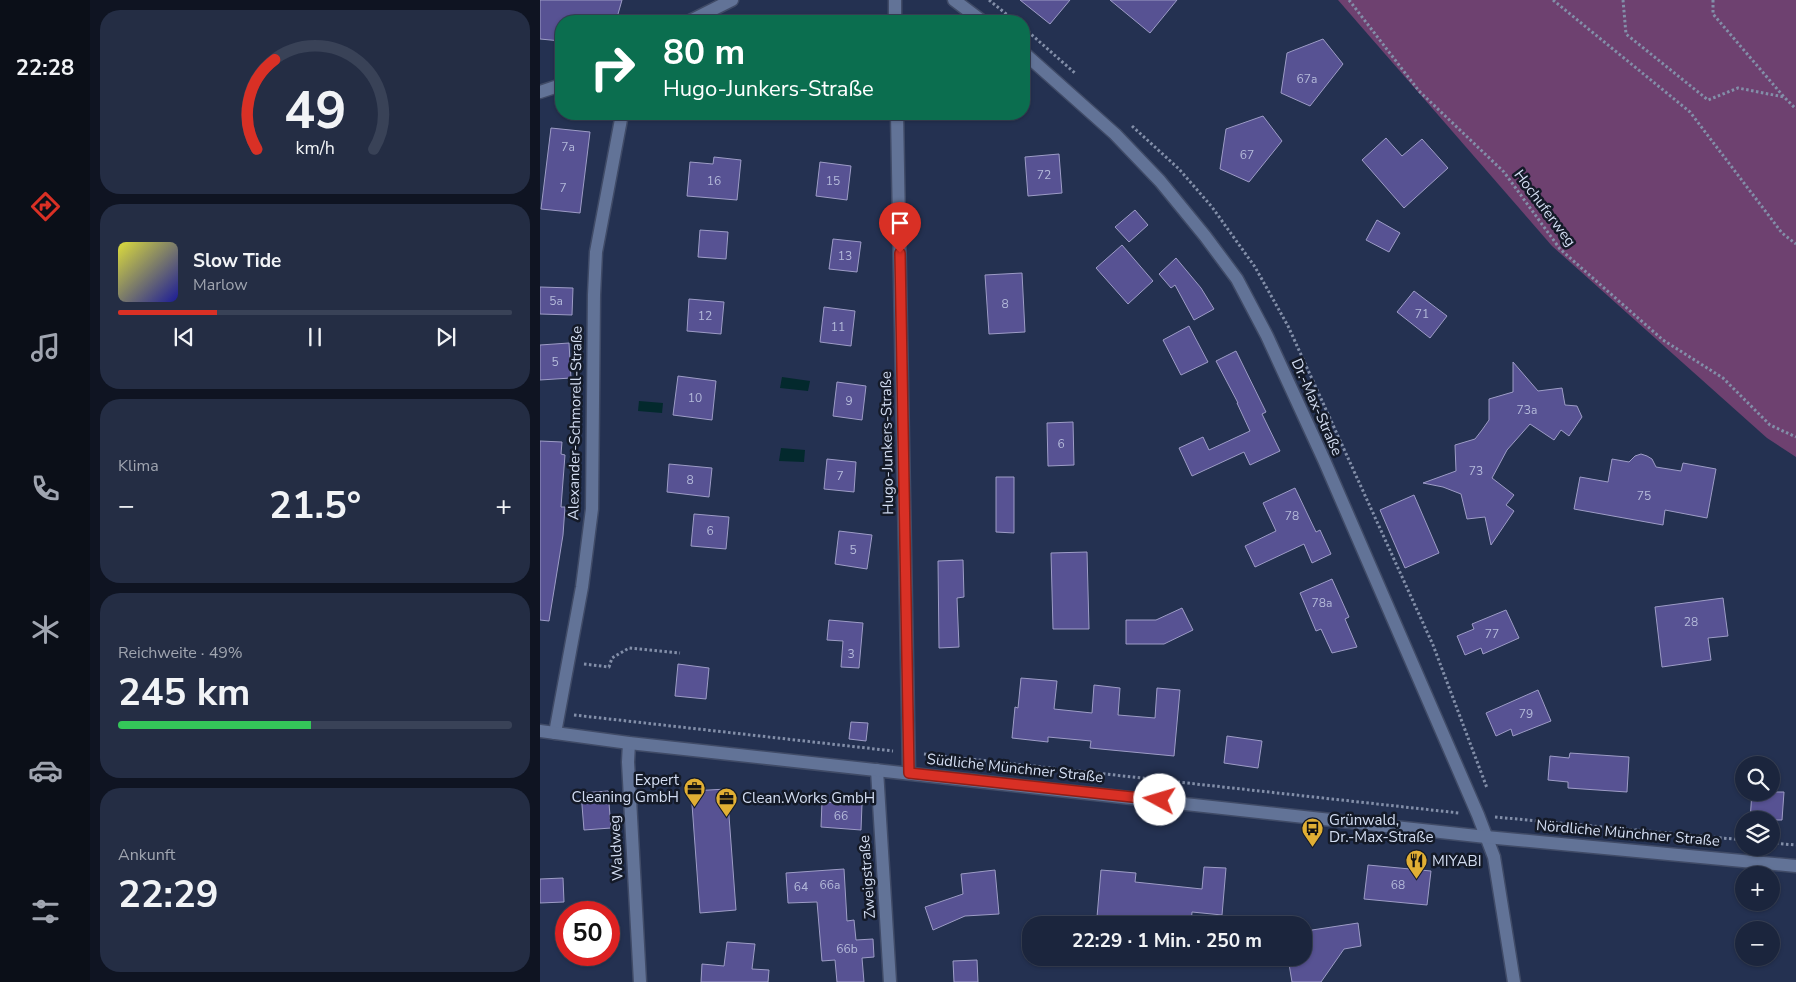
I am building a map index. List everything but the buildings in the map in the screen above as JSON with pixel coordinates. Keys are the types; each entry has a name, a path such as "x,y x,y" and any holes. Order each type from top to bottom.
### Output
{"street":[{"path":"702,15 732,0"},
{"path":"895,0 895,15"},
{"path":"954,0 974,15"},
{"name":"Dr.-Max-Straße","path":"1030,58 1115,134 1160,181 1236,279 1267,336 1324,460 1478,815 1494,857 1514,982"},
{"path":"540,92 555,87"},
{"name":"Alexander-Schmorell-Straße","path":"556,733 582,588 592,509 596,252 621,120"},
{"name":"Hugo-Junkers-Straße","path":"897,120 909,773"},
{"name":"Südliche Münchner Straße","path":"540,731 628,743 1486,836"},
{"name":"Waldweg","path":"628,743 640,982"},
{"name":"Zweigstraße","path":"877,770 890,982"},
{"name":"Nördliche Münchner Straße","path":"1486,836 1796,866"}],"path":[{"path":"989,0 1008,15"},
{"name":"Hochuferweg","path":"1349,0 1419,91 1504,172 1560,249 1663,340 1723,378 1770,425 1796,437"},
{"path":"1553,0 1690,112 1782,233 1796,244"},
{"path":"1623,0 1626,34 1708,100 1738,88 1784,97"},
{"path":"1713,0 1713,14 1796,109"},
{"path":"568,662 609,667 612,658 629,648 680,653"},
{"path":"559,713 1478,815 1735,839"},
{"path":"1780,844 1796,845"}],"shaded area":[{"path":"1338,0 1796,0 1796,457 1767,438 1552,246"},
{"path":"782,377 810,381 808,391 780,388"},
{"path":"639,401 663,403 662,413 638,411"},
{"path":"781,448 805,450 804,462 779,461"}],"place":[{"name":"Expert Cleaning GmbH","path":"695,808"},
{"name":"Clean.Works GmbH","path":"726,817"},
{"name":"Grünwald, Dr.-Max-Straße","path":"1313,848"},
{"name":"MIYABI","path":"1416,880"}],"route":[{"path":"900,253 909,773 1160,800"}]}
